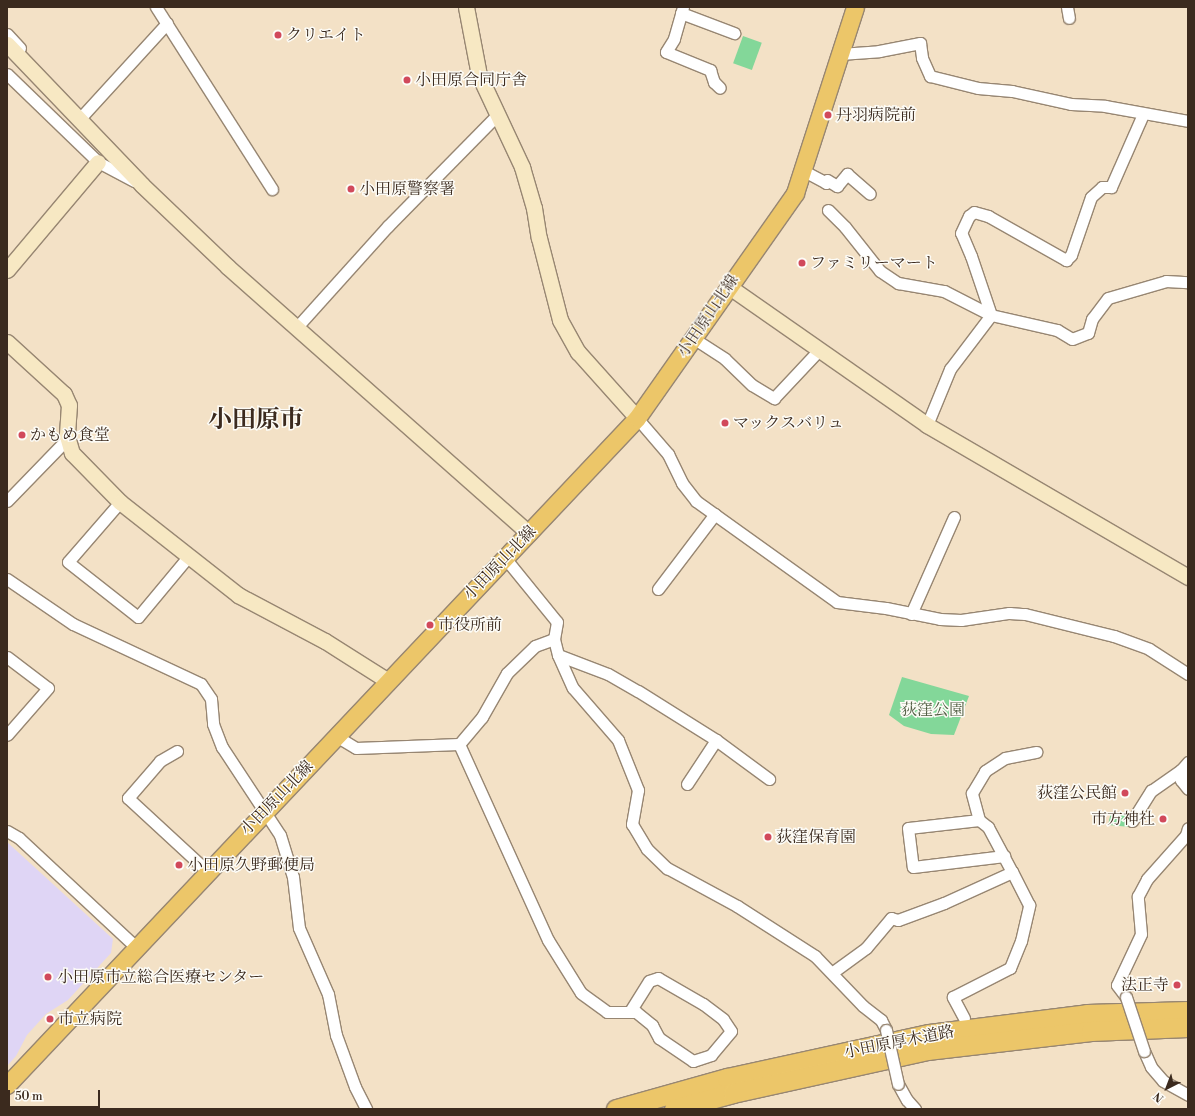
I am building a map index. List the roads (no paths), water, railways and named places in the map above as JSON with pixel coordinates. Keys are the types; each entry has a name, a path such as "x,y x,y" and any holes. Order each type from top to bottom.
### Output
{"highway":[{"name":"小田原厚木道路","path":"616,1109 727,1078 929,1034 1087,1014 1188,1011"},
{"name":"小田原厚木道路","path":"674,1109 733,1093 927,1050 1091,1031 1188,1027"}],"main road":[{"name":"小田原山北線","path":"7,1085 207,871 266,811 637,418 728,286 795,193 855,7"}],"street":[{"path":"156,7 272,189"},
{"path":"466,7 479,76 524,174 560,320 578,352 668,454 689,493 715,514 837,602 960,620 1009,613 1085,627 1149,649 1188,674"},
{"path":"720,88 714,82 710,70 666,52 674,39 682,10 734,33"},
{"path":"84,114 167,23"},
{"path":"7,34 133,165 142,185"},
{"path":"840,54 879,51 920,43 922,58 930,76 978,88 1012,91 1071,104 1105,106 1188,121"},
{"path":"7,44 142,185 296,328 529,533"},
{"path":"7,74 98,162 142,185"},
{"path":"991,315 971,256 961,233 970,216 974,212 988,216 1066,260 1071,256 1091,197 1102,187 1111,187 1143,114"},
{"path":"296,328 388,226 497,115"},
{"path":"7,270 98,162"},
{"path":"802,170 826,183 827,180 837,186 847,174 870,194"},
{"path":"828,210 845,227 880,271 892,279 917,288 944,291 991,315 1057,330 1072,339 1088,333 1092,319 1108,298 1166,281 1188,282"},
{"path":"728,286 927,425 1188,577"},
{"path":"927,425 950,369 991,315"},
{"path":"693,338 725,359 752,385 774,398 819,350"},
{"path":"7,342 64,394 69,406 68,438 72,453 80,464 120,502 238,595 325,641 388,681"},
{"path":"7,501 68,438"},
{"path":"120,502 68,562 138,617 188,557"},
{"path":"658,589 715,514"},
{"path":"911,614 954,517"},
{"path":"505,558 557,622 554,639 558,655 573,688 618,740 638,790 632,824 647,849 667,868 737,906 815,956 833,972 863,1006 881,1020 886,1030 898,1084 907,1100 916,1109"},
{"path":"7,579 73,624 201,684 211,699 213,724 222,747 280,834 293,877 299,928 328,994 336,1035 355,1087 366,1109"},
{"path":"336,736 356,748 459,744 479,722 507,674 536,646 554,639"},
{"path":"558,655 608,674 716,740 769,779"},
{"path":"7,657 48,688 7,735"},
{"path":"687,784 716,740"},
{"path":"459,744 554,953 581,993 607,1012 630,1012 636,1012 647,1020 659,1038 694,1061 711,1055 731,1031 722,1019 703,1004 658,978 649,981 630,1012"},
{"path":"177,752 160,761 128,798 207,871"},
{"path":"964,1018 953,998 1010,968 1021,941 1029,905 988,827 979,820 972,793 985,771 1005,758 1036,752"},
{"path":"1185,766 1181,780 1188,790"},
{"path":"1132,821 1151,791 1185,766"},
{"path":"979,820 908,828 914,867 1004,856"},
{"path":"1188,828 1186,835 1146,879 1138,896 1141,934 1117,985 1126,997 1144,1051 1151,1067 1163,1081 1188,1095"},
{"path":"7,831 19,838 136,947"},
{"path":"833,972 866,948 892,918 898,920 944,904 1012,872"}],"place":[{"name":"クリエイト","path":"278,35"},
{"name":"小田原合同庁舎","path":"407,80"},
{"name":"丹羽病院前","path":"828,115"},
{"name":"小田原警察署","path":"351,189"},
{"name":"ファミリーマート","path":"802,263"},
{"name":"マックスバリュ","path":"725,423"},
{"name":"かもめ食堂","path":"22,435"},
{"name":"市役所前","path":"430,625"},
{"name":"荻窪公民館","path":"1125,793"},
{"name":"市方神社","path":"1163,819"},
{"name":"荻窪保育園","path":"768,837"},
{"name":"小田原久野郵便局","path":"179,865"},
{"name":"小田原市立総合医療センター","path":"48,977"},
{"name":"法正寺","path":"1177,985"},
{"name":"市立病院","path":"50,1019"}],"district":[{"name":"小田原市","path":"256,421"}],"park label":[{"name":"荻窪公園","path":"933,710"}]}
